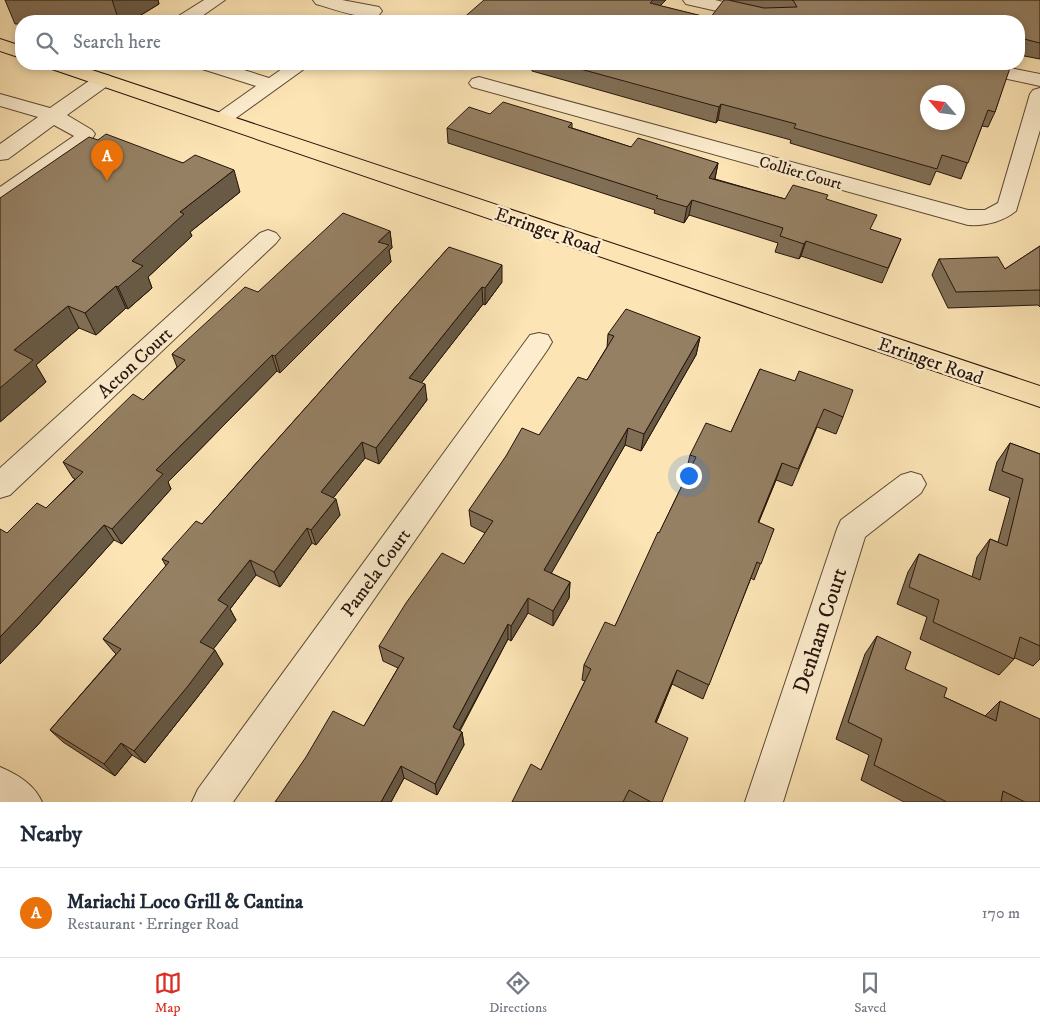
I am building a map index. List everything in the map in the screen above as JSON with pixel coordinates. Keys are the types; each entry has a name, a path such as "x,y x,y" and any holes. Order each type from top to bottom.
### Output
{"main road":[{"path":"1,45 15,50"},
{"name":"Erringer Road","path":"74,70 1040,397"}],"street":[{"path":"192,15 216,0"},
{"path":"322,0 356,9 373,11"},
{"path":"692,0 757,15"},
{"path":"225,70 272,85"},
{"path":"222,119 293,70"},
{"path":"992,70 1040,80"},
{"path":"0,154 103,80"},
{"name":"Collier Court","path":"479,82 976,219 996,216 1008,206 1040,94"},
{"path":"0,100 53,117 85,134 82,140 0,197"},
{"name":"Acton Court","path":"0,486 268,238"},
{"name":"Pamela Court","path":"211,802 539,342"},
{"name":"Denham Court","path":"764,802 852,529 911,484"},
{"path":"0,786 23,802"}],"building":[{"path":"484,0 653,0 650,3 698,15 467,15"},
{"path":"724,0 764,8 797,7 793,0 1040,0 1040,43 1025,39 1025,15 712,15"},
{"path":"584,70 1009,70 995,112 988,110 968,163 942,155 937,169 794,128 796,124 721,104 719,107"},
{"path":"503,102 572,123 568,127 631,147 638,138 718,163 709,178 785,199 793,185 828,195 826,199 877,215 870,229 901,239 888,268 806,241 804,244 780,236 783,228 692,200 687,207 656,198 658,196 447,128 469,107 490,114"},
{"path":"106,134 183,163 195,155 234,170 180,212 184,214 132,261 143,266 118,287 116,286 85,313 68,306 14,350 33,360 0,388 0,198 89,137 98,140"},
{"path":"343,213 390,231 378,242 389,245 275,356 272,355 156,470 163,474 112,529 104,525 0,637 0,529 7,533 37,503 46,508 83,472 63,462 133,394 143,400 185,360 172,354 245,287 258,292"},
{"path":"1040,246 1040,290 956,292 939,259 998,257 1005,269"},
{"path":"449,247 502,265 409,378 425,384 376,448 362,442 321,492 336,499 311,530 307,528 274,572 250,560 218,600 228,606 200,642 215,650 188,686 134,751 121,743 104,764 50,730 121,649 103,639 169,562 162,559 196,521 202,524"},
{"path":"626,309 700,337 644,434 628,428 544,570 570,582 553,611 528,598 511,626 508,624 453,727 462,732 435,784 401,766 381,802 275,802 306,757 333,711 364,726 404,658 379,646 406,603 442,553 464,564 493,521 469,510 506,456 522,428 539,435 578,377 587,380 614,336 608,334"},
{"path":"760,369 795,381 799,371 853,390 843,417 824,409 798,469 782,463 758,522 774,529 761,564 757,562 709,685 677,670 655,722 688,738 662,802 651,802 629,790 623,802 512,802 531,764 541,770 591,669 584,665 605,622 615,626 658,532 696,457 690,455 706,423 731,432"},
{"path":"1010,443 1040,454 1040,646 1020,637 1014,659 933,622 939,600 909,587 919,554 980,580 990,539 1007,546 1023,479 1002,471"},
{"path":"877,636 911,652 905,669 947,688 944,697 996,721 1000,701 1040,719 1040,802 1025,802 1003,791 1001,802 947,802 874,765 882,739 848,722"}],"place":[{"name":"Mariachi Loco Grill & Cantina","path":"107,181"}]}
